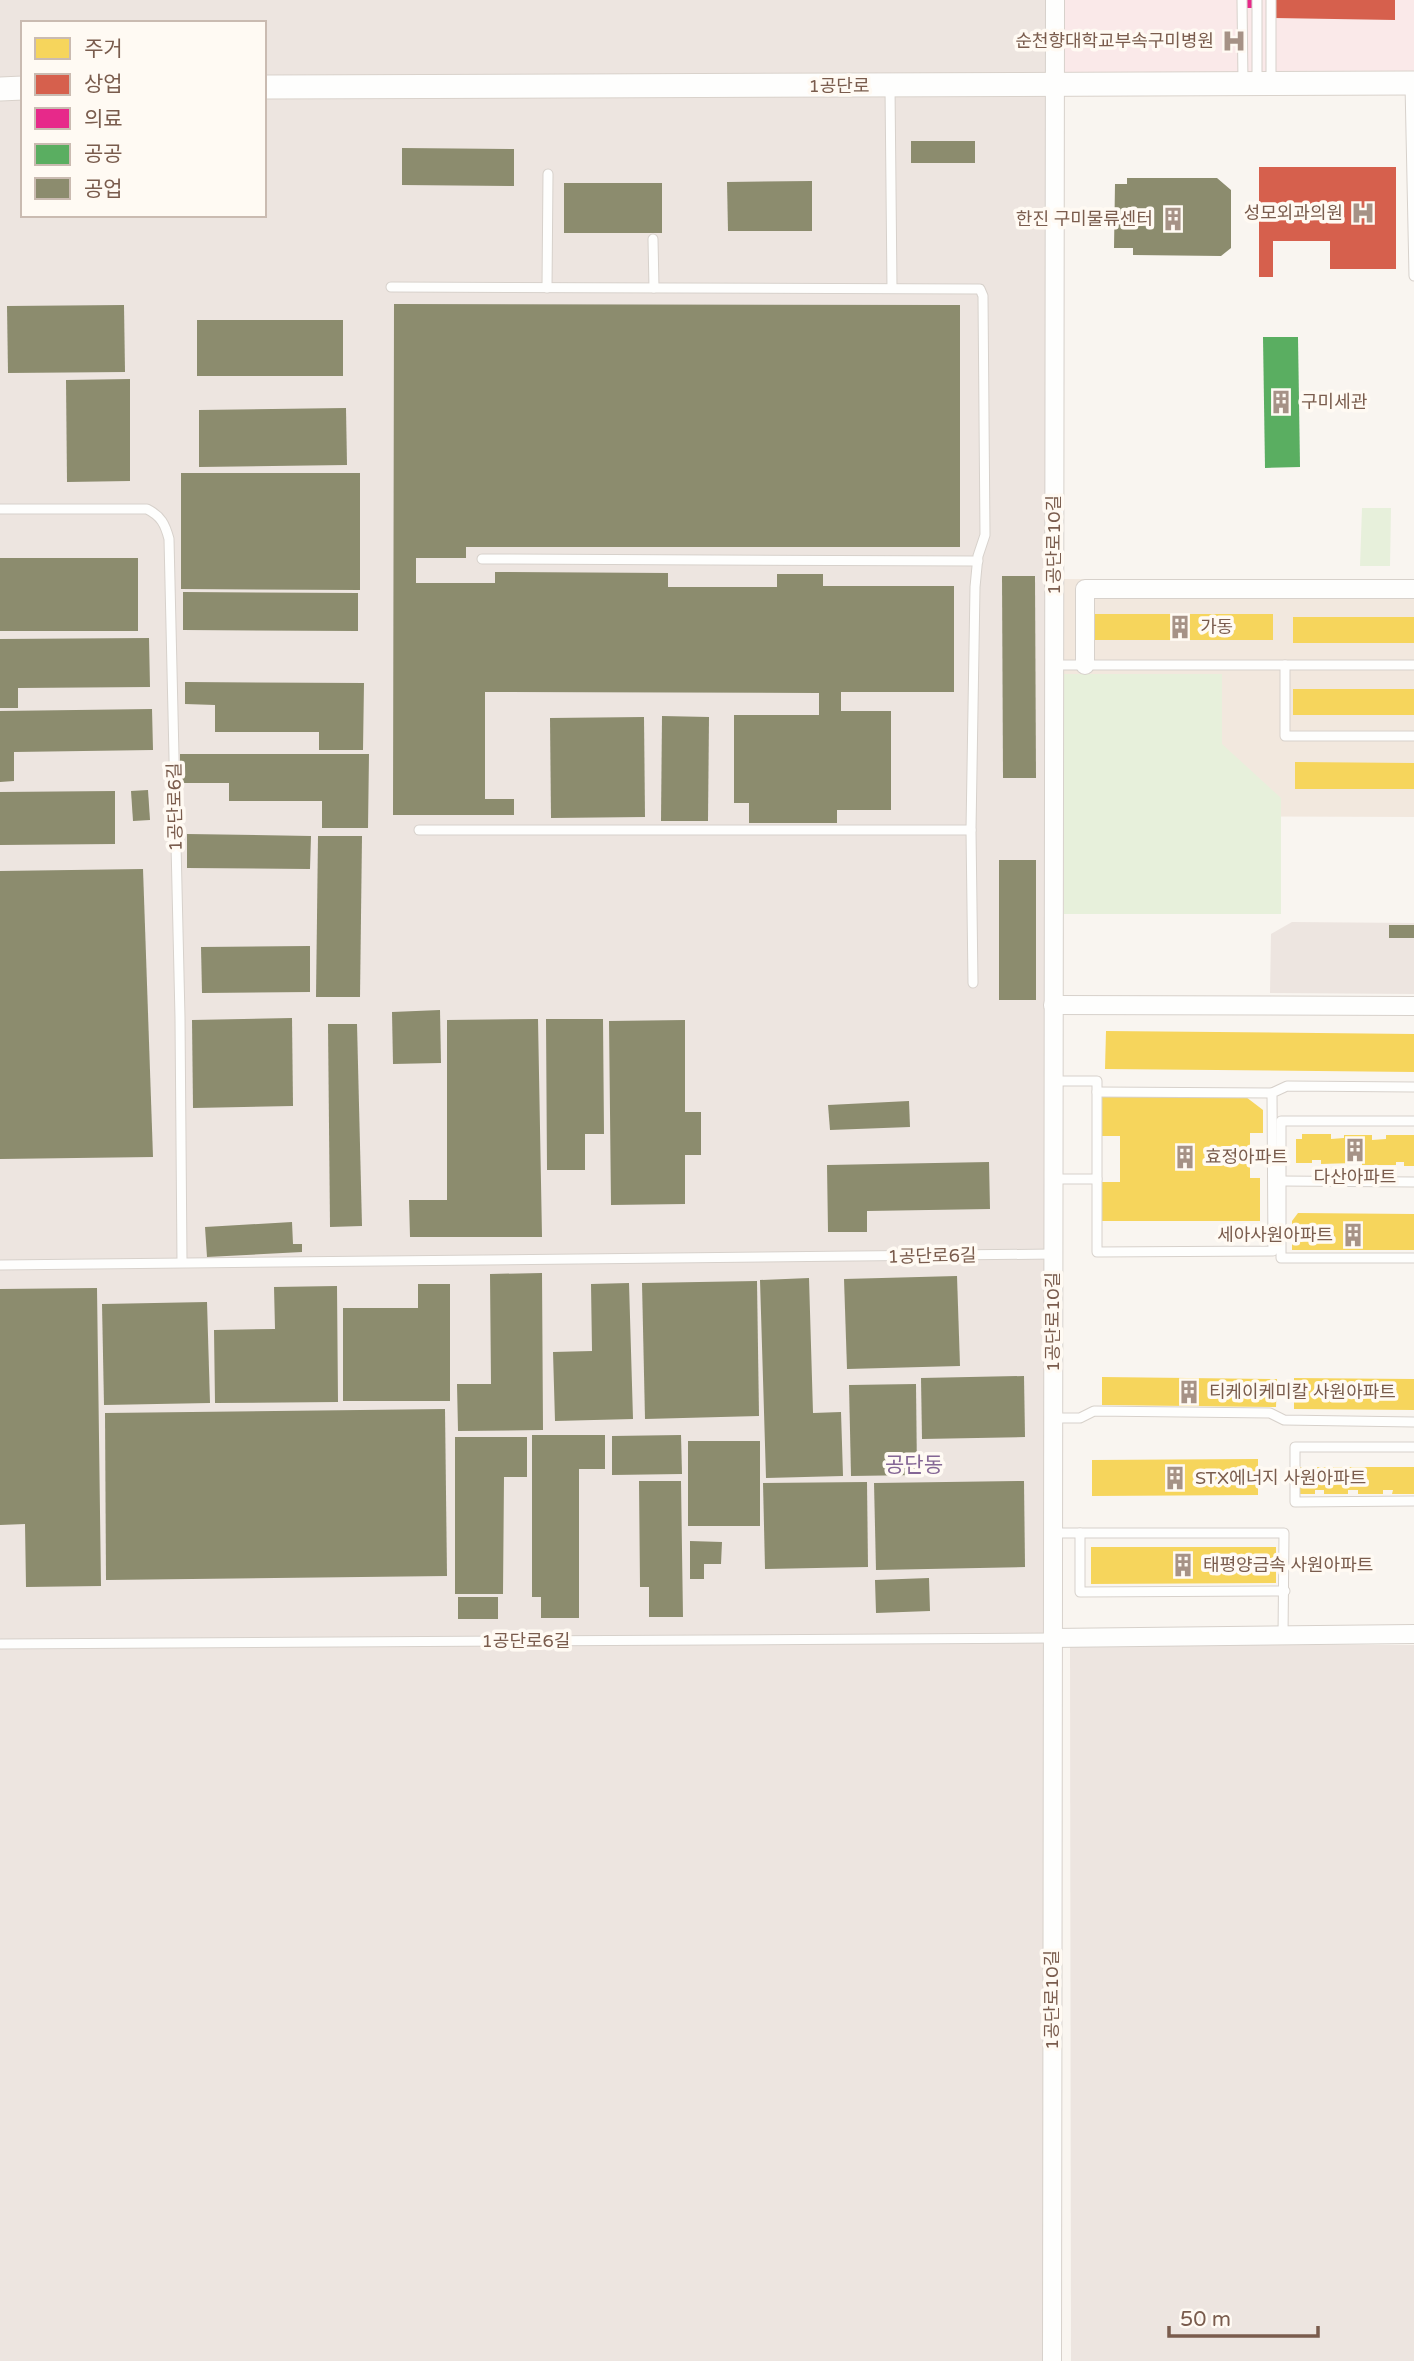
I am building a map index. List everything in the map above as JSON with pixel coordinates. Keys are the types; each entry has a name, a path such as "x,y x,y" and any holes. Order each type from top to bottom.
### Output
{"street":[{"name":"1공단로10길","path":"1052,2361 1055,0"},
{"name":"1공단로","path":"266,87 1412,83"},
{"path":"0,89 21,88"},
{"path":"1085,665 1085,589 1414,589"},
{"path":"1053,1005 1414,1006"},
{"path":"1052,1638 1414,1634"}],"lane":[{"path":"1242,0 1257,83"},
{"path":"1256,0 1257,83"},
{"path":"1257,83 1271,0"},
{"path":"1412,83 1414,276"},
{"path":"890,86 892,288"},
{"path":"547,288 548,174"},
{"path":"653,239 654,288"},
{"path":"391,287 979,289 983,296 985,535 975,587 971,830 973,983"},
{"name":"1공단로6길","path":"0,509 147,509 158,514 169,539 180,1004 182,1262"},
{"path":"482,559 978,561"},
{"path":"1284,665 1284,736 1414,736"},
{"path":"1064,666 1414,665"},
{"path":"419,830 971,830"},
{"path":"1053,1081 1097,1081 1097,1252 1273,1251 1272,1093"},
{"path":"1097,1092 1272,1093 1287,1086 1414,1087"},
{"path":"1414,1121 1281,1121 1281,1258 1414,1258"},
{"path":"1053,1179 1097,1179"},
{"path":"1281,1181 1414,1182"},
{"name":"1공단로6길","path":"0,1265 1053,1254"},
{"path":"1053,1418 1080,1418 1094,1411 1270,1413 1284,1420 1414,1422"},
{"path":"1414,1447 1295,1447 1296,1502 1414,1501"},
{"path":"1053,1533 1284,1533 1283,1636"},
{"path":"1080,1533 1080,1592 1284,1591"},
{"name":"1공단로6길","path":"0,1644 1052,1638"}],"shaded area":[{"path":"0,0 1055,0 1052,2361 0,2361"},
{"name":"순천향대학교부속구미병원","path":"1055,0 1414,0 1414,83 1054,85"},
{"path":"1054,579 1414,580 1414,817 1053,816"},
{"path":"1292,922 1414,923 1414,994 1270,993 1271,934"},
{"path":"1070,1645 1414,1645 1414,2361 1071,2361"}],"green space":[{"path":"1362,508 1391,508 1390,566 1360,566"},
{"path":"1064,674 1222,674 1222,744 1281,798 1281,914 1064,914"}],"building: 주거":[{"name":"가동","path":"1088,614 1273,614 1273,640 1088,640"},
{"path":"1293,617 1414,617 1414,643 1293,643"},
{"path":"1293,689 1414,689 1414,715 1293,715"},
{"path":"1295,762 1414,763 1414,789 1295,789"},
{"path":"1106,1031 1414,1034 1414,1072 1105,1069"},
{"name":"효정아파트","path":"1100,1097 1246,1097 1263,1110 1263,1133 1250,1133 1250,1178 1260,1178 1260,1221 1102,1221 1102,1182 1120,1182 1120,1136 1100,1136"},
{"name":"다산아파트","path":"1302,1134 1331,1134 1331,1139 1344,1138 1344,1135 1372,1135 1372,1140 1386,1139 1386,1135 1414,1135 1414,1166 1404,1166 1404,1162 1396,1162 1396,1165 1362,1165 1362,1161 1321,1164 1321,1160 1296,1163 1296,1139 1302,1139"},
{"name":"세아사원아파트","path":"1298,1213 1414,1214 1414,1250 1292,1250 1292,1221"},
{"name":"티케이케미칼 사원아파트","path":"1102,1377 1277,1379 1276,1407 1102,1405"},
{"name":"티케이케미칼 사원아파트","path":"1294,1378 1414,1379 1414,1410 1294,1409"},
{"name":"STX에너지 사원아파트","path":"1258,1459 1258,1495 1092,1496 1092,1460"},
{"path":"1300,1467 1414,1467 1414,1494 1392,1494 1393,1490 1383,1490 1383,1494 1358,1494 1358,1490 1348,1490 1348,1494 1324,1494 1324,1490 1315,1490 1315,1494 1300,1494"},
{"name":"태평양금속 사원아파트","path":"1091,1547 1276,1547 1276,1583 1091,1584"}],"building: 상업":[{"path":"1275,0 1395,0 1395,20 1274,18"},
{"path":"1259,167 1396,167 1396,269 1330,269 1330,241 1273,241 1273,277 1259,277"}],"building: 의료":[{"path":"1237,0 1261,0 1261,8 1237,8"}],"building: 공공":[{"name":"구미세관","path":"1263,337 1298,337 1300,467 1265,468"}],"building: 공업":[{"path":"911,141 975,141 975,163 911,163"},
{"path":"402,148 514,149 514,186 402,185"},
{"name":"한진 구미물류센터","path":"1127,178 1217,178 1231,190 1231,248 1221,256 1133,255 1133,248 1114,248 1115,184 1127,184"},
{"path":"812,181 812,231 728,231 727,182"},
{"path":"564,183 662,183 662,233 564,233"},
{"path":"394,304 960,305 960,547 466,547 466,558 416,558 416,583 495,583 495,572 668,573 668,587 777,587 777,574 823,574 823,586 954,586 954,692 841,692 841,711 891,711 891,810 837,810 837,823 749,823 749,803 734,803 734,715 819,715 819,693 485,692 485,799 514,799 514,815 393,815"},
{"path":"124,305 125,372 8,373 7,306"},
{"path":"197,320 343,320 343,376 197,376"},
{"path":"130,379 130,481 67,482 66,380"},
{"path":"346,408 347,465 199,467 199,410"},
{"path":"181,473 360,473 360,590 181,589"},
{"path":"0,558 138,558 138,631 0,631"},
{"path":"1002,576 1035,576 1036,778 1003,778"},
{"path":"183,592 358,593 358,631 183,630"},
{"path":"149,638 150,687 18,688 18,708 0,708 0,639"},
{"path":"185,682 364,683 363,750 319,750 319,732 215,732 215,705 185,704"},
{"path":"152,709 153,750 14,752 14,781 0,782 0,711"},
{"path":"662,716 709,717 708,821 661,821"},
{"path":"644,717 645,817 551,818 550,718"},
{"path":"180,754 369,754 368,828 322,828 322,801 229,801 229,783 180,783"},
{"path":"148,790 150,820 133,821 131,791"},
{"path":"115,791 115,844 0,845 0,792"},
{"path":"187,834 311,836 310,869 187,868"},
{"path":"318,836 362,836 360,997 316,997"},
{"path":"999,860 1036,860 1036,1000 999,1000"},
{"path":"143,869 153,1157 0,1159 0,871"},
{"path":"1389,925 1414,925 1414,938 1389,938"},
{"path":"310,946 310,992 202,993 201,947"},
{"path":"440,1010 441,1063 393,1064 392,1012"},
{"path":"292,1018 293,1106 193,1108 192,1020"},
{"path":"538,1019 542,1237 410,1237 409,1200 447,1200 447,1020"},
{"path":"546,1019 603,1019 604,1134 585,1134 585,1170 547,1170"},
{"path":"685,1020 685,1112 701,1112 701,1155 685,1155 685,1204 611,1205 609,1021"},
{"path":"328,1024 357,1024 362,1226 330,1227"},
{"path":"909,1101 910,1127 830,1130 828,1105"},
{"path":"989,1162 990,1209 867,1211 867,1232 828,1232 827,1165"},
{"path":"292,1222 293,1244 302,1244 302,1252 207,1257 205,1227"},
{"path":"542,1273 543,1430 458,1431 457,1384 491,1384 490,1274"},
{"path":"957,1276 960,1366 847,1369 844,1279"},
{"path":"809,1278 813,1413 841,1412 843,1476 766,1478 760,1280"},
{"path":"757,1281 759,1416 645,1419 642,1283"},
{"path":"629,1283 633,1419 555,1421 553,1352 592,1351 591,1284"},
{"path":"418,1284 450,1284 450,1401 343,1401 343,1308 418,1308"},
{"path":"337,1286 338,1402 215,1403 214,1330 275,1329 274,1287"},
{"path":"97,1288 101,1586 26,1587 25,1524 0,1525 0,1289"},
{"path":"207,1302 210,1403 104,1405 102,1304"},
{"path":"1024,1376 1025,1437 922,1439 921,1378"},
{"path":"916,1384 917,1475 851,1476 849,1385"},
{"path":"445,1409 447,1576 106,1580 105,1413"},
{"path":"532,1435 605,1435 605,1469 579,1469 579,1618 541,1618 541,1597 532,1597"},
{"path":"681,1435 682,1474 612,1475 612,1436"},
{"path":"455,1437 527,1437 527,1477 504,1477 503,1594 455,1594"},
{"path":"688,1441 760,1441 760,1526 688,1526"},
{"path":"639,1481 681,1481 683,1617 649,1617 649,1587 640,1587"},
{"path":"1024,1481 1025,1567 876,1570 874,1483"},
{"path":"867,1482 868,1567 765,1569 763,1483"},
{"path":"690,1541 722,1542 721,1564 704,1564 704,1579 690,1579"},
{"path":"929,1578 930,1611 876,1613 875,1580"},
{"path":"458,1597 498,1597 498,1619 458,1619"}],"place":[{"name":"순천향대학교부속구미병원","path":"1234,41"},
{"name":"성모외과의원","path":"1363,213"},
{"name":"한진 구미물류센터","path":"1173,219"},
{"name":"구미세관","path":"1281,402"},
{"name":"가동","path":"1180,627"},
{"name":"다산아파트","path":"1355,1150"},
{"name":"효정아파트","path":"1185,1157"},
{"name":"세아사원아파트","path":"1353,1235"},
{"name":"티케이케미칼 사원아파트","path":"1189,1392"},
{"name":"STX에너지 사원아파트","path":"1175,1478"},
{"name":"태평양금속 사원아파트","path":"1183,1565"}],"district":[{"name":"공단동","path":"914,1465"}]}
